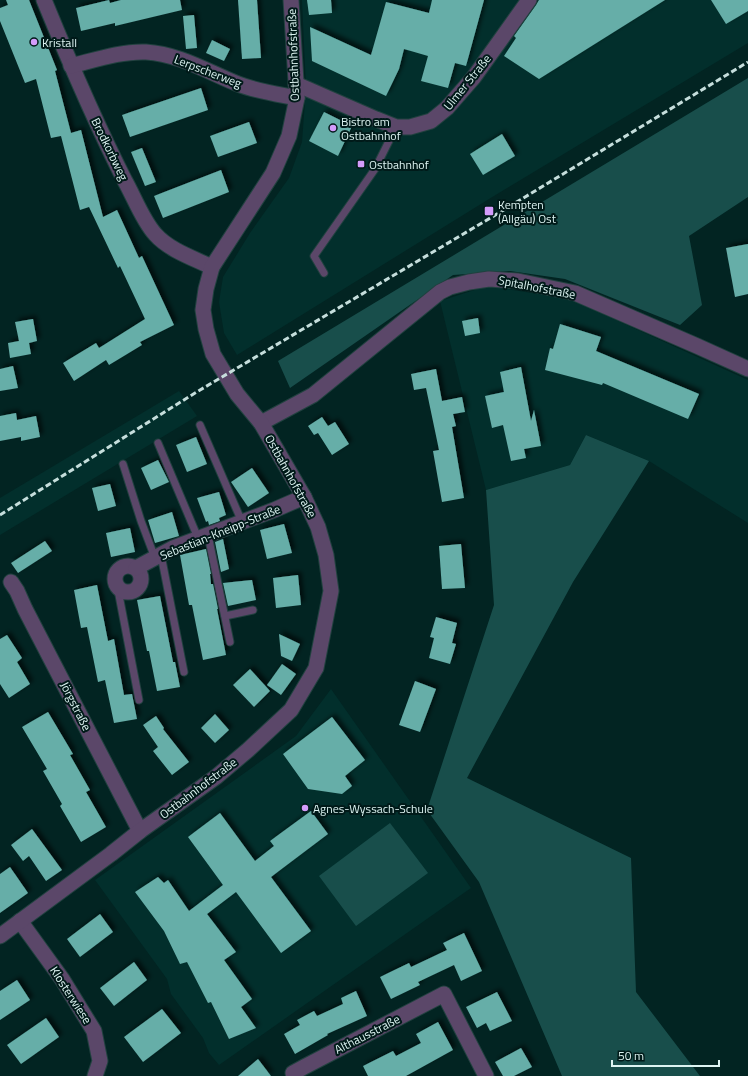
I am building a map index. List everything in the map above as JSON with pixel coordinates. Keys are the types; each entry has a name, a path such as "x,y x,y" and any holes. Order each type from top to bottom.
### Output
{"street":[{"name":"Brodkorbweg","path":"44,0 71,66 145,220 154,233 166,245 212,267"},
{"name":"Ostbahnhofstraße","path":"0,936 216,776 248,750 291,710 316,668 331,591 326,555 318,527 304,497 261,423 237,394 213,354 206,329 203,310 206,289 212,267 273,173 289,136 296,91 291,0"},
{"name":"Ulmer Straße","path":"296,91 396,127 410,127 431,121 447,108 474,77 529,0"},
{"name":"Lerpscherweg","path":"71,66 124,53 146,52 173,57 239,84 264,91 296,91"},
{"name":"Spitalhofstraße","path":"261,423 312,395 440,292 450,287 489,279 518,282 575,293 748,369"},
{"name":"Sebastian-Kneipp-Straße","path":"116,585 115,576 120,568 128,565 136,568 173,548 274,510 304,497"},
{"path":"116,585 123,591 127,592 136,590 141,584 142,579 136,568"},
{"name":"Jörgstraße","path":"11,582 140,831"},
{"name":"Klosterwiese","path":"20,921 62,979 94,1031 100,1061 95,1076"},
{"name":"Althausstraße","path":"294,1076 293,1073 444,994 486,1076"}],"lane":[{"path":"324,273 314,256 375,168 396,127"},
{"path":"200,425 242,522"},
{"path":"158,443 203,537 225,616 230,642"},
{"path":"123,464 141,521 158,556 184,672"},
{"path":"116,585 139,700"},
{"path":"225,616 253,610"}],"shaded area":[{"path":"302,0 748,0 748,43 489,199 237,355 224,333 219,302 223,277 250,233 289,178 302,142 306,88"},
{"path":"748,78 748,197 689,236 702,305 680,325 565,279 510,271 453,275 290,388 278,361"},
{"path":"487,286 570,299 748,380 748,523 649,461 586,435 570,465 486,490 440,301"},
{"path":"179,391 197,416 0,535 0,498"},
{"path":"586,435 649,461 573,582 467,778 631,858 636,992 700,1076 562,1076 479,882 427,810 494,605 486,490 570,465"},
{"name":"Agnes-Wyssach-Schule","path":"331,689 471,888 219,1065 209,1053 203,1038 171,994 167,979 95,880 296,736"},
{"path":"390,823 428,873 356,926 319,876"}],"building":[{"path":"6,0 29,0 57,70 55,71 71,133 81,130 103,217 117,210 139,258 142,256 174,325 140,342 142,345 109,365 106,360 74,381 63,363 96,343 99,348 145,319 120,266 118,268 89,207 80,210 61,136 51,138 36,79 25,83 0,21 0,8 8,5"},
{"path":"109,0 110,3 121,0 180,0 182,10 115,26 115,23 81,31 76,8"},
{"path":"238,0 257,0 261,58 242,59"},
{"path":"307,0 331,0 332,13 309,15"},
{"path":"432,0 484,0 466,66 455,63 448,88 421,81 428,56 404,49 399,69 386,96 312,61 310,27 371,55 386,2 429,13"},
{"path":"539,0 665,0 539,79 504,56 516,38 514,36"},
{"path":"711,0 748,0 748,11 726,24"},
{"path":"194,15 197,48 186,49 183,16"},
{"path":"212,40 230,49 224,61 206,53"},
{"path":"201,88 208,110 130,137 122,115"},
{"path":"324,112 352,126 338,156 309,141"},
{"path":"249,122 257,143 218,157 210,136"},
{"path":"502,134 515,156 483,175 470,154"},
{"path":"142,148 156,182 145,186 131,152"},
{"path":"221,170 229,192 163,218 154,196"},
{"path":"748,244 748,294 735,297 726,248"},
{"path":"478,318 480,333 465,336 462,321"},
{"path":"33,319 37,341 29,343 31,354 10,358 8,343 19,341 15,322"},
{"path":"560,324 601,337 596,351 699,394 688,419 603,383 602,385 545,370 550,348 553,349"},
{"path":"13,366 18,388 0,391 0,369"},
{"path":"521,367 531,421 534,410 541,446 524,449 526,458 511,461 503,425 492,428 485,396 504,392 500,372"},
{"path":"436,369 442,401 462,397 465,412 453,414 456,426 452,427 464,498 442,502 433,451 439,450 426,388 414,390 411,374"},
{"path":"16,413 17,420 36,416 40,437 21,441 21,437 0,441 0,416"},
{"path":"322,417 328,426 335,422 349,444 332,455 318,433 314,435 308,426"},
{"path":"196,437 207,464 187,472 176,445"},
{"path":"158,460 169,482 151,490 141,468"},
{"path":"252,468 269,493 248,507 231,482"},
{"path":"110,484 116,506 98,511 92,488"},
{"path":"219,492 226,515 219,518 220,521 209,525 208,521 206,522 197,498"},
{"path":"172,512 179,536 155,543 148,520"},
{"path":"284,524 292,553 267,559 260,530"},
{"path":"130,528 135,552 111,557 106,533"},
{"path":"223,539 229,569 221,572 215,542"},
{"path":"45,541 52,551 18,573 11,563"},
{"path":"461,544 465,588 442,589 439,546"},
{"path":"206,549 211,574 211,584 213,584 226,655 203,660 192,605 189,605 180,555"},
{"path":"298,575 301,605 276,608 273,578"},
{"path":"252,580 256,600 228,606 223,583"},
{"path":"97,585 108,641 114,639 124,695 132,694 137,719 114,723 105,680 98,682 87,627 81,628 74,590"},
{"path":"160,596 173,662 175,662 180,687 157,691 137,600"},
{"path":"436,617 457,623 452,643 456,644 450,664 429,658 434,638 430,637"},
{"path":"279,634 300,644 292,661 281,656"},
{"path":"7,635 22,658 17,662 30,684 9,698 0,684 0,639"},
{"path":"282,664 296,674 281,695 267,685"},
{"path":"250,669 270,691 254,707 233,685"},
{"path":"415,681 436,689 420,732 399,725"},
{"path":"48,712 73,754 70,755 90,790 86,792 106,827 81,842 60,806 62,804 43,771 47,769 22,727"},
{"path":"215,714 229,730 215,743 201,728"},
{"path":"156,716 164,728 163,729 189,762 172,775 153,751 158,747 143,725"},
{"path":"332,717 365,760 345,776 352,786 342,794 308,789 283,754"},
{"path":"311,811 328,834 271,877 311,931 281,953 236,892 207,914 236,952 224,960 252,999 241,1007 256,1028 229,1039 211,1002 208,1003 187,962 180,964 164,931 135,892 158,877 164,883 168,880 189,911 223,885 188,837 220,813 255,861 274,846 270,841"},
{"path":"32,829 62,870 46,881 29,856 23,861 11,845"},
{"path":"10,867 28,893 0,913 0,874"},
{"path":"100,914 113,932 80,957 67,939"},
{"path":"464,933 482,971 461,981 454,965 418,982 420,985 391,999 380,977 409,963 411,967 447,950 443,943"},
{"path":"134,962 147,980 114,1006 100,988"},
{"path":"17,980 30,1000 0,1020 0,991"},
{"path":"356,991 367,1016 327,1034 328,1035 295,1054 284,1034 300,1025 297,1020 314,1011 317,1016 343,1004 341,998"},
{"path":"497,992 512,1021 490,1031 486,1023 477,1028 466,1007"},
{"path":"162,1009 181,1033 143,1062 124,1037"},
{"path":"46,1018 59,1037 21,1064 7,1045"},
{"path":"438,1022 453,1050 406,1076 368,1076 363,1066 393,1051 396,1056 421,1043 416,1034"},
{"path":"521,1048 532,1067 514,1076 503,1076 495,1062"},
{"path":"258,1059 271,1076 238,1076"}],"railway":[{"path":"0,515 195,393 492,217 748,62"}],"place":[{"name":"Kristall","path":"34,42"},
{"name":"Bistro am Ostbahnhof","path":"333,128"},
{"name":"Ostbahnhof","path":"361,164"},
{"name":"Kempten (Allgäu) Ost","path":"489,211"},
{"name":"Agnes-Wyssach-Schule","path":"305,808"}]}
